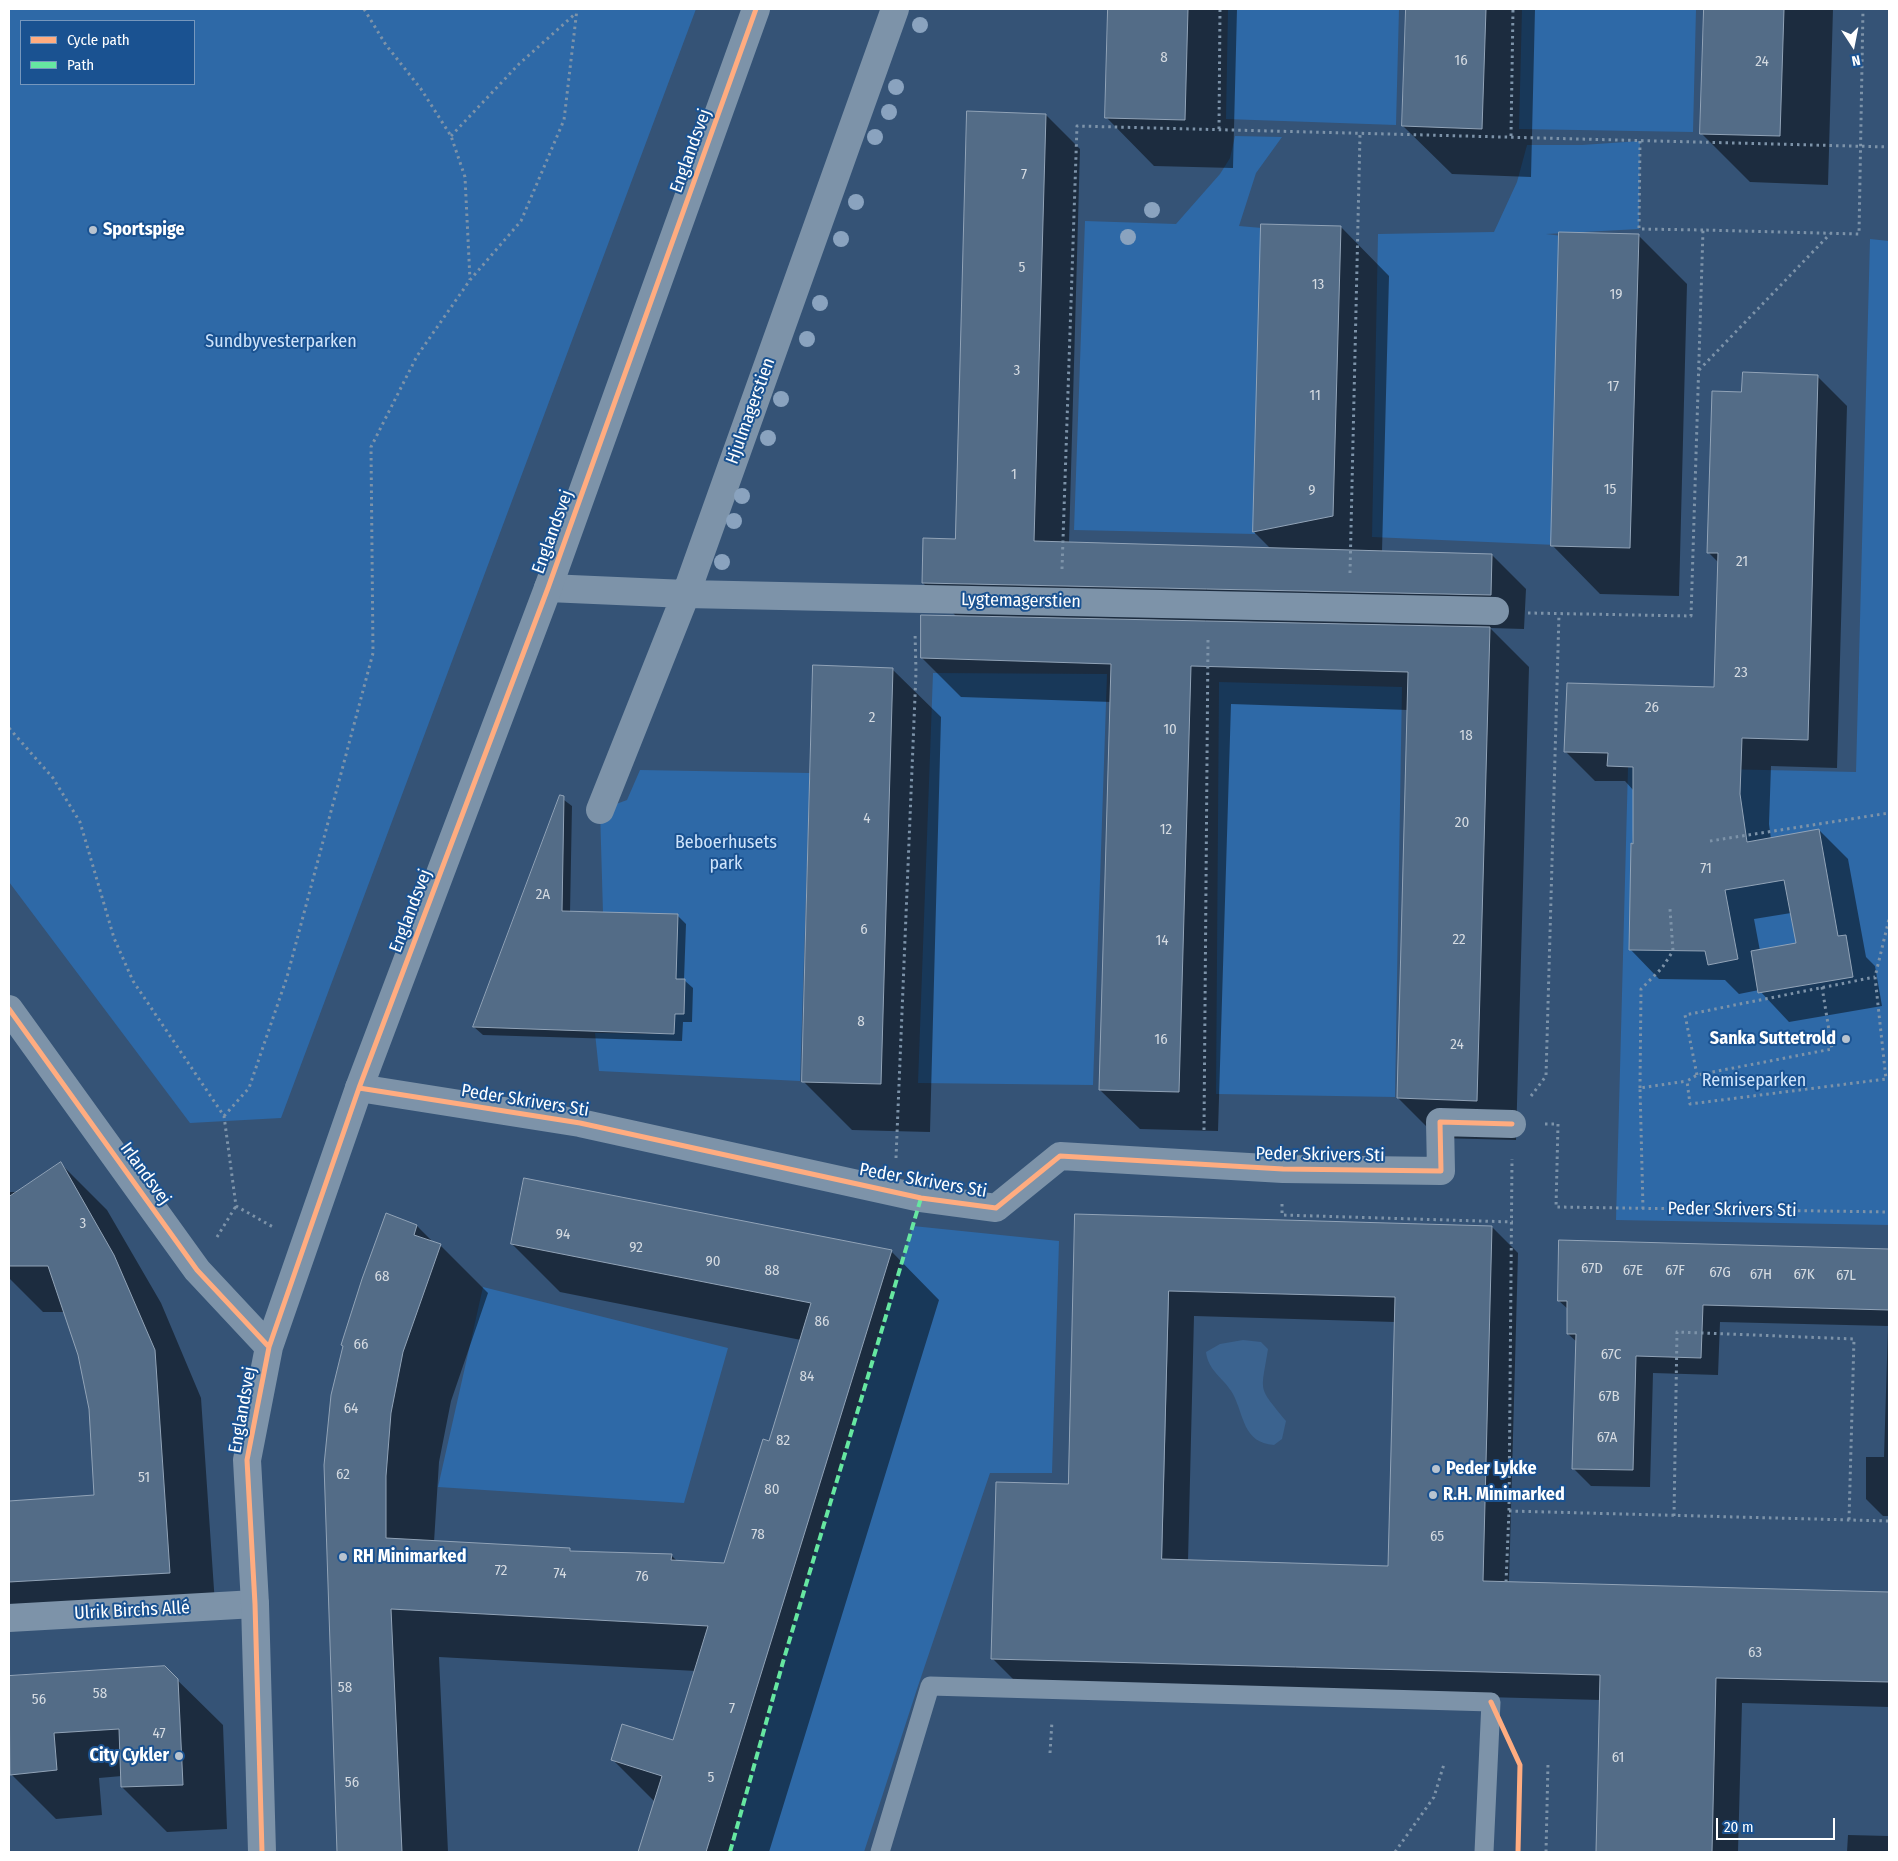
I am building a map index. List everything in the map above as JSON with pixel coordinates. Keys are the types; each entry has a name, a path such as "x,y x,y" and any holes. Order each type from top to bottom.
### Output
{"street":[{"name":"Englandsvej","path":"262,1852 256,1604 246,1460 269,1347 359,1088 548,588 756,9"},
{"name":"Hjulmagerstien","path":"600,810 686,594 895,9"},
{"name":"Lygtemagerstien","path":"548,588 686,594 1494,611"},
{"name":"Irlandsvej","path":"9,1009 197,1270 269,1347"},
{"name":"Peder Skrivers Sti","path":"359,1088 580,1123 921,1198 996,1208 1060,1156 1204,1166 1441,1171 1440,1122 1512,1124"},
{"name":"Ulrik Birchs Allé","path":"9,1618 256,1604"}],"lane":[{"path":"880,1852 930,1686 1491,1702 1484,1852"}],"path":[{"path":"364,9 386,46 421,89 451,136 465,177 469,225 470,280"},
{"path":"1219,129 1220,9"},
{"path":"1511,136 1513,9"},
{"path":"1640,141 1640,229 1859,234 1863,9"},
{"path":"451,136 519,64 576,11"},
{"path":"224,1116 250,1088 287,977 373,652 371,448 417,356 470,280 521,220 564,120 576,11"},
{"path":"1061,602 1078,126 1889,147"},
{"path":"1349,608 1360,134"},
{"path":"1494,611 1691,616 1703,230"},
{"path":"1699,370 1830,234"},
{"path":"894,1191 916,672 913,598"},
{"path":"1204,1166 1209,604"},
{"path":"1506,1582 1509,1511 1513,1222 1512,1124 1546,1076 1559,614"},
{"path":"9,728 53,778 80,822 114,938 133,981 224,1116 236,1206 304,1245"},
{"path":"1710,841 1889,812"},
{"path":"1643,1209 1640,1088 1641,990 1662,968 1673,952 1670,909"},
{"path":"1687,1081 1690,1104 1886,1079 1874,977 1889,919"},
{"path":"1697,1074 1685,1015 1874,977"},
{"path":"1640,1088 1687,1081 1697,1074 1832,1049 1822,987"},
{"path":"1283,1169 1282,1215 1513,1222"},
{"path":"1674,1516 1677,1332 1854,1339 1849,1520"},
{"path":"1509,1511 1889,1521"},
{"path":"1050,1753 1052,1717"},
{"path":"1546,1852 1548,1763"},
{"path":"1395,1852 1434,1798 1444,1764"}],"green space":[{"name":"Sundbyvesterparken","path":"9,9 696,9 281,1118 190,1123 9,882"},
{"path":"1228,9 1399,9 1396,125 1226,119"},
{"path":"1522,9 1696,9 1693,132 1519,129"},
{"path":"1235,136 1282,137 1256,173 1239,226 1262,228 1255,534 1074,530 1085,221 1176,224 1220,174 1230,158"},
{"path":"1640,141 1639,229 1546,234 1562,236 1556,545 1372,537 1378,234 1494,232 1517,182 1527,145 1582,145"},
{"name":"Remiseparken","path":"1870,239 1889,241 1889,1225 1616,1220 1628,767 1856,772"},
{"path":"933,673 1107,674 1093,1085 918,1083"},
{"path":"1219,682 1402,687 1395,1097 1216,1094"},
{"name":"Beboerhusets park","path":"640,770 810,773 800,1081 599,1071 595,1033 669,1034 673,917 603,913 600,810 627,800"},
{"path":"913,1226 1059,1241 1052,1473 990,1473 864,1852 730,1852 783,1662"},
{"path":"483,1287 728,1348 684,1503 438,1487"}],"shaded area":[{"path":"1243,1340 1261,1342 1268,1349 1263,1382 1264,1388 1270,1401 1286,1421 1282,1439 1274,1445 1264,1443 1250,1434 1233,1394 1207,1359 1206,1352 1220,1344"}],"building":[{"path":"1108,9 1188,9 1185,120 1105,118"},
{"path":"1406,9 1486,9 1482,129 1402,126"},
{"path":"1704,9 1784,9 1780,136 1700,134"},
{"path":"967,111 1046,114 1034,541 1492,554 1491,595 922,583 923,538 955,539"},
{"path":"1261,224 1341,226 1333,516 1253,532"},
{"path":"1559,232 1639,234 1630,548 1551,546"},
{"path":"1743,372 1818,375 1808,740 1742,738 1740,794 1747,842 1819,829 1838,936 1846,935 1853,977 1758,993 1751,951 1796,943 1784,880 1725,890 1738,959 1708,965 1705,951 1629,950 1631,843 1633,844 1633,767 1607,766 1608,753 1564,752 1567,683 1714,687 1718,553 1707,553 1712,391 1741,392"},
{"path":"921,615 1490,627 1477,1101 1397,1098 1408,672 1191,666 1179,1092 1099,1090 1111,664 921,658"},
{"path":"813,665 893,668 881,1084 802,1082"},
{"path":"560,795 564,796 562,911 678,914 676,979 685,979 684,1014 675,1014 674,1034 473,1027"},
{"path":"61,1162 114,1255 155,1350 170,1573 9,1582 9,1501 94,1495 89,1409 78,1355 48,1266 9,1266 9,1197"},
{"path":"524,1178 892,1250 706,1852 638,1852 662,1776 611,1760 622,1724 673,1740 708,1626 391,1609 402,1852 337,1852 324,1465 331,1395 343,1346 341,1345 386,1213 417,1225 414,1235 441,1244 403,1352 391,1413 386,1476 386,1538 570,1548 570,1551 672,1554 671,1560 724,1563 763,1439 769,1441 811,1303 511,1244"},
{"path":"1075,1214 1492,1226 1483,1581 1889,1592 1889,1682 1716,1678 1712,1852 1596,1852 1600,1675 991,1659 996,1482 1068,1484","holes":["1169,1291 1395,1297 1388,1566 1162,1559"]},
{"path":"1559,1240 1889,1249 1889,1310 1703,1305 1701,1358 1636,1356 1633,1470 1572,1469 1576,1334 1567,1334 1567,1301 1558,1301"},
{"path":"165,1666 178,1679 183,1785 121,1787 119,1729 54,1733 57,1770 10,1775 9,1676"}],"marked path":[{"path":"730,1852 783,1662 921,1198"}],"cycle path":[{"path":"262,1852 255,1604 247,1460 269,1347 359,1088 548,588 756,9"},
{"path":"9,1009 197,1270 269,1347"},
{"path":"359,1088 580,1123 921,1198 996,1208 1060,1156 1283,1169 1441,1171 1440,1122 1512,1124"},
{"path":"1491,1702 1520,1765 1518,1852"}],"place":[{"name":"Sportspige","path":"93,230"},
{"name":"Sanka Suttetrold","path":"1846,1039"},
{"name":"Peder Lykke","path":"1436,1469"},
{"name":"R.H. Minimarked","path":"1433,1495"},
{"name":"RH Minimarked","path":"343,1557"},
{"name":"City Cykler","path":"179,1756"}]}
